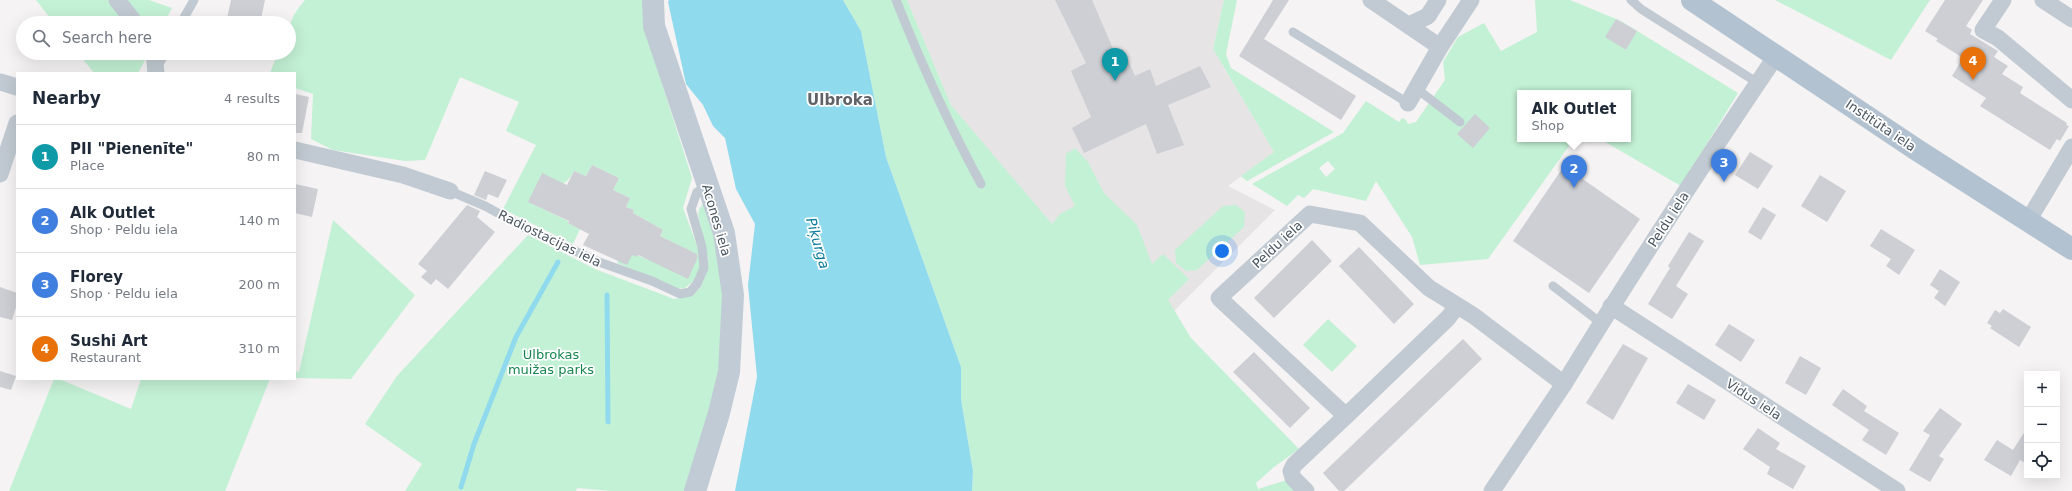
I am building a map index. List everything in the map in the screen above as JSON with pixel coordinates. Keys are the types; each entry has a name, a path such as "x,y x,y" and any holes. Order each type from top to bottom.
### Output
{"main road":[{"name":"Institūta iela","path":"1692,0 2072,249"}],"street":[{"path":"117,0 130,16"},
{"name":"Acones iela","path":"653,0 654,26 724,233 731,273 733,316 728,372 724,394 695,491"},
{"path":"1371,0 1410,25 1440,47"},
{"path":"1410,25 1428,16 1438,0"},
{"path":"1412,96 1440,47 1472,0"},
{"path":"2003,0 1984,30 1998,38 2072,100"},
{"path":"2043,0 2072,19"},
{"name":"Peldu iela","path":"1492,491 1564,384 1611,306 1776,56"},
{"path":"0,82 16,87"},
{"path":"0,174 16,126"},
{"path":"2028,221 2072,147"},
{"name":"Radiostacijas iela","path":"296,150 403,175 450,191"},
{"name":"Peldu iela","path":"1346,416 1219,298 1310,214 1360,223 1429,288 1474,316 1564,384"},
{"path":"1306,491 1293,478 1291,471 1294,465 1448,318 1457,306"},
{"name":"Vidus iela","path":"1611,306 1897,491"}],"lane":[{"path":"185,16 194,0"},
{"path":"896,0 912,40 955,134 981,184"},
{"path":"1631,0 1640,9 1758,83"},
{"path":"1293,32 1460,122"},
{"name":"Radiostacijas iela","path":"450,191 485,206 527,229 599,262 652,281 680,294 690,292 697,284 704,268 702,247 691,209 697,192 708,186"},
{"path":"1553,286 1601,323"}],"shaded area":[{"path":"907,0 1224,0 1213,49 1274,152 1228,186 1275,210 1150,335 1031,201 951,105"}],"green space":[{"path":"36,0 149,0 172,8 168,16 49,16"},
{"path":"305,0 644,0 644,27 692,178 683,208 701,256 700,268 694,281 685,288 678,289 617,263 623,250 649,260 698,255 660,236 663,230 633,213 634,210 626,207 630,198 613,190 619,178 592,165 586,176 574,171 566,182 529,202 568,221 568,223 580,229 573,244 503,209 536,145 506,131 519,102 460,77 425,160 405,161 333,150 311,139 313,94 296,88 296,72 270,72 275,60 296,60 296,16 294,16"},
{"path":"843,0 907,0 951,105 1052,224 1060,214 1075,206 1065,186 1066,154 1075,148 1088,162 1104,193 1137,225 1152,264 1163,254 1189,279 1168,300 1191,338 1299,449 1274,467 1256,483 1258,489 1293,478 1306,491 972,491 973,471 961,399 961,367 886,157 861,31"},
{"path":"1224,0 1237,0 1226,54 1231,68 1334,132 1247,181 1241,176 1274,152 1213,49"},
{"path":"1535,0 1570,0 1621,21 1738,93 1681,186 1605,142 1631,142 1631,90 1517,90 1517,142 1572,142 1488,259 1420,265 1412,237 1376,181 1366,201 1313,189 1304,198 1298,195 1287,206 1252,184 1343,133 1366,101 1399,122 1402,118 1406,120 1408,124 1416,122 1445,80 1443,62 1458,37 1484,23 1501,51 1537,32","holes":["1328,161 1335,169 1326,177 1319,168"]},
{"path":"1775,0 1930,0 1891,60"},
{"path":"84,60 145,60 139,72 93,72"},
{"name":"Ulbrokas muižas parks","path":"704,203 713,230 724,277 722,365 686,491 612,491 577,488 576,491 405,491 422,464 365,424 397,376 528,235 595,269 674,299 690,296 700,288 706,274 708,260 698,215 699,209"},
{"path":"1236,205 1245,212 1244,227 1197,270 1186,271 1176,263 1175,250 1223,206"},
{"path":"333,220 415,295 351,379 296,378 296,371 299,372"},
{"path":"1328,319 1357,346 1332,372 1303,345"},
{"path":"54,380 61,380 131,409 141,380 270,380 225,491 9,491"}],"water":[{"name":"Piķurga","path":"669,0 843,0 861,31 886,157 961,367 961,399 973,471 972,491 735,491 757,377 748,285 755,224 736,189 725,138 713,126 703,105 686,84 668,2"}],"building":[{"path":"231,0 265,0 262,16 228,16"},
{"path":"1055,0 1092,0 1114,51 1123,49 1135,76 1150,69 1156,86 1200,66 1211,87 1168,105 1184,145 1157,154 1146,124 1084,153 1072,128 1091,117 1071,71 1086,63"},
{"path":"1273,0 1289,0 1264,39 1356,96 1341,120 1239,56"},
{"path":"1945,0 1983,0 1966,26 1972,30 1970,34 1998,51 1994,57 2008,66 2002,74 2023,87 2020,93 2067,123 2066,125 2069,126 2060,141 2057,139 2050,150 1980,106 1986,98 1952,76 1963,58 1936,41 1938,39 1925,31"},
{"path":"1616,19 1637,31 1626,50 1605,37"},
{"path":"296,94 309,97 302,133 296,133"},
{"path":"1475,114 1490,128 1473,148 1457,134"},
{"path":"1750,152 1773,166 1758,189 1735,175"},
{"path":"592,165 619,178 613,190 630,198 626,207 634,210 633,213 663,230 660,236 697,254 697,259 688,279 638,255 637,257 632,255 627,265 583,245 589,234 568,223 569,221 528,202 542,173 567,185 574,171 586,176"},
{"path":"1564,166 1640,219 1589,293 1513,241"},
{"path":"485,171 507,180 498,198 488,194 486,200 474,195"},
{"path":"1820,175 1846,191 1827,222 1801,206"},
{"path":"296,184 318,189 312,217 296,213"},
{"path":"467,205 480,211 477,217 495,232 448,289 436,279 431,285 421,277 427,271 418,264"},
{"path":"1763,207 1776,215 1761,240 1748,232"},
{"path":"1881,229 1915,250 1899,275 1886,266 1891,259 1870,246"},
{"path":"1689,232 1704,241 1676,286 1688,294 1672,319 1648,304 1670,268 1668,266"},
{"path":"1312,240 1332,261 1274,318 1254,298"},
{"path":"1359,247 1414,304 1394,324 1339,266"},
{"path":"1940,269 1960,282 1945,306 1934,298 1939,291 1930,285"},
{"path":"0,287 16,293 16,307 12,320 0,317"},
{"path":"2003,309 2031,327 2019,347 1990,328 1992,326 1987,323 1995,310 2000,313"},
{"path":"1729,324 1755,340 1741,362 1715,345"},
{"path":"1463,339 1482,359 1344,491 1339,491 1323,473"},
{"path":"1623,344 1648,358 1613,420 1586,403"},
{"path":"1254,352 1310,408 1290,428 1233,372"},
{"path":"1800,356 1821,368 1806,395 1785,383"},
{"path":"0,371 16,376 11,390 0,387"},
{"path":"1688,384 1716,400 1704,420 1676,403"},
{"path":"1843,389 1867,406 1864,411 1899,433 1886,455 1862,440 1869,430 1832,405"},
{"path":"1940,408 1962,424 1939,456 1944,459 1930,482 1909,470 1930,435 1923,431"},
{"path":"1758,428 1780,443 1776,449 1806,466 1793,489 1767,474 1770,467 1743,449"},
{"path":"2024,433 2024,462 2020,460 2011,476 1984,460 1997,440 2013,450"}],"waterway":[{"path":"461,487 474,444 516,337 558,262"},
{"path":"607,295 608,422"}],"place":[{"name":"Sushi Art","path":"1973,80"},
{"name":"PII \"Pienenīte\"","path":"1115,81"},
{"name":"Florey","path":"1724,182"},
{"name":"Alk Outlet","path":"1574,188"}],"district":[{"name":"Ulbroka","path":"840,100"}]}
